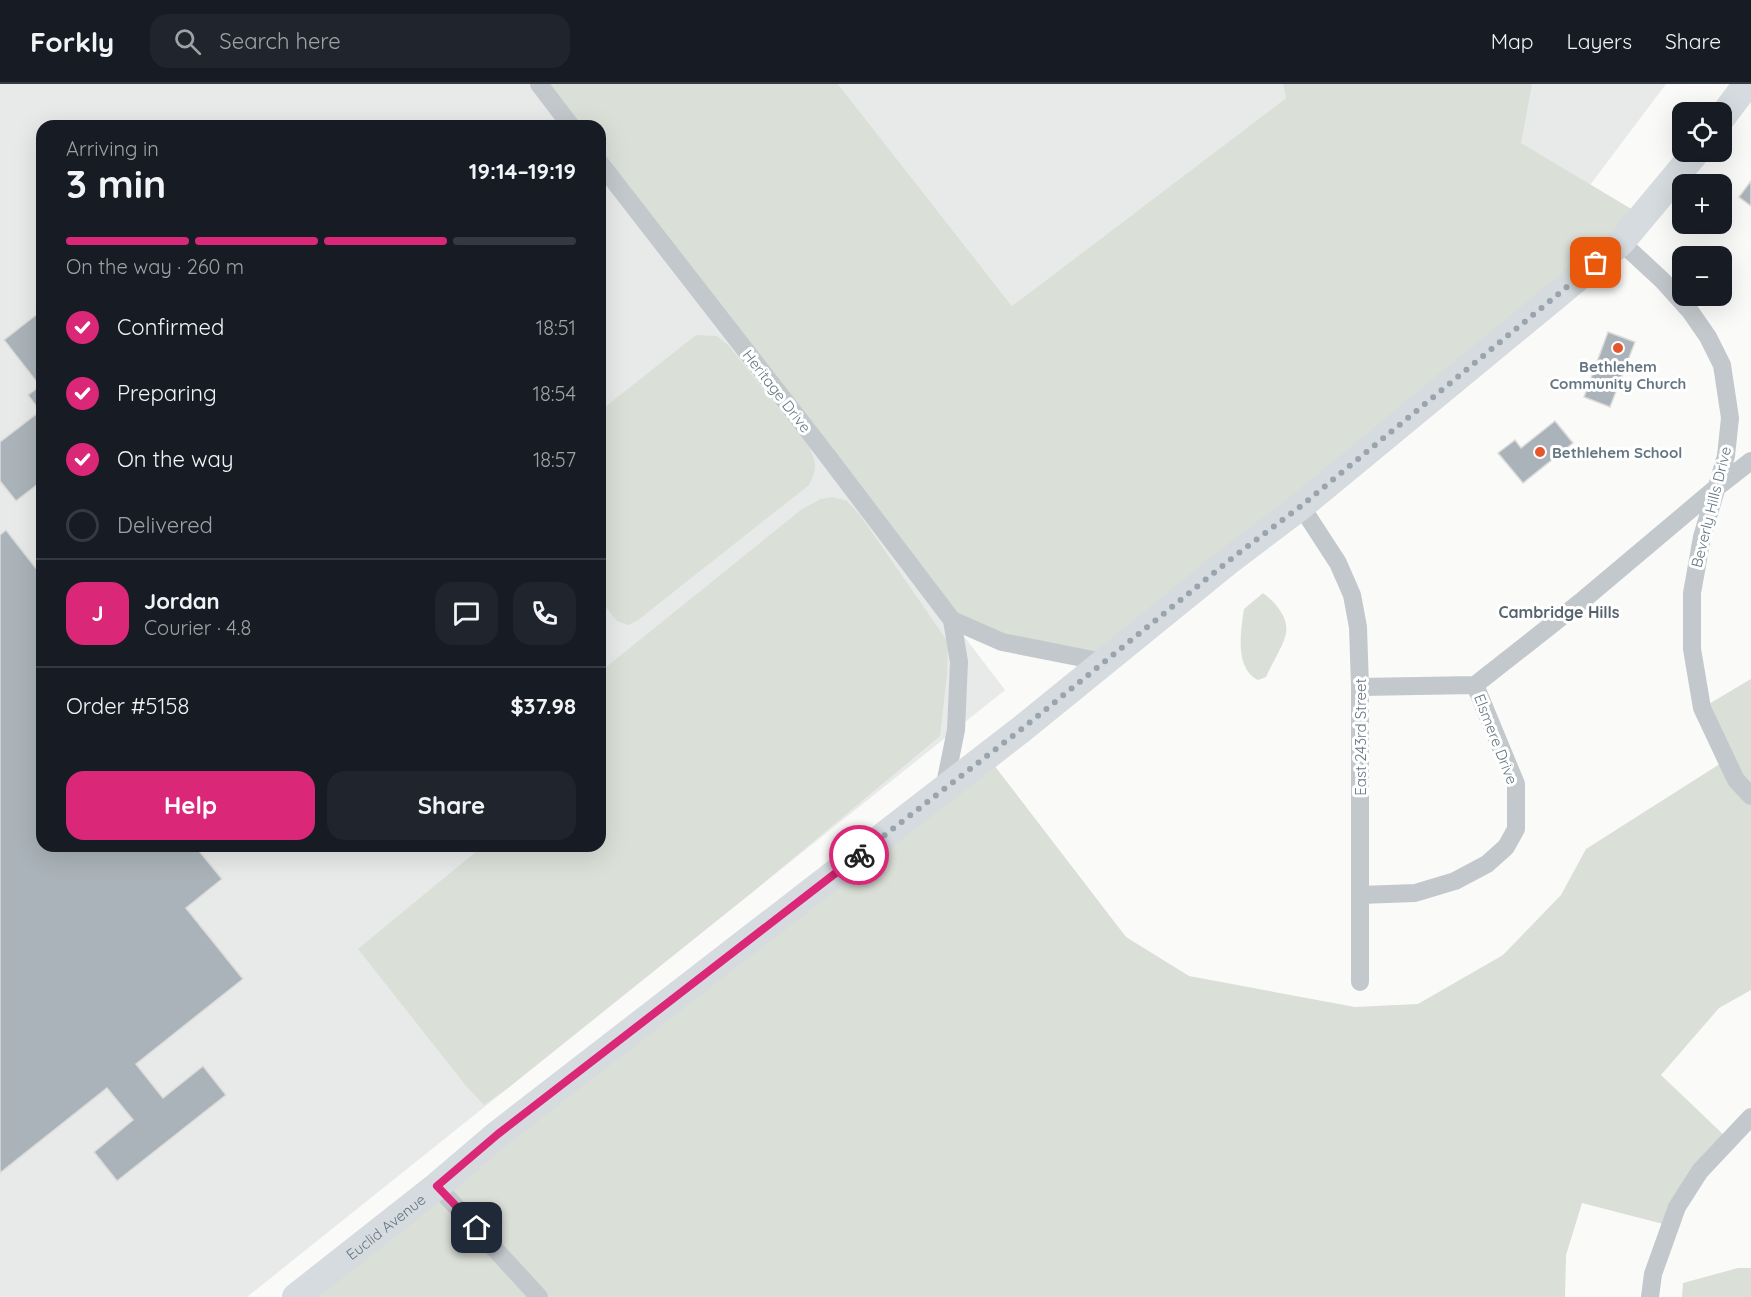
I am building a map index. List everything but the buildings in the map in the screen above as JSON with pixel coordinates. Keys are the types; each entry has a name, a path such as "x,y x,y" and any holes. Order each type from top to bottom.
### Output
{"main road":[{"path":"1732,104 1747,84"},
{"name":"Euclid Avenue","path":"296,1297 437,1186 498,1134 1023,728 1231,559 1301,506 1621,243 1688,162"}],"street":[{"path":"539,84 567,120"},
{"name":"Heritage Drive","path":"606,171 952,620 1002,642 1103,662"},
{"name":"Beverly Hills Drive","path":"1621,243 1663,281 1690,311 1708,337 1722,365 1730,418 1726,456 1702,537 1692,593 1692,649 1702,708 1736,780 1751,796"},
{"path":"1360,687 1475,685 1583,600 1751,461"},
{"name":"East 243rd Street","path":"1301,506 1338,563 1352,595 1358,627 1360,982"},
{"name":"Heritage Drive","path":"944,789 956,730 958,662 952,620"},
{"name":"Elsmere Drive","path":"1360,895 1415,893 1455,881 1487,864 1506,847 1516,829 1516,784 1475,685"},
{"path":"1650,1297 1653,1274 1677,1207 1700,1171 1751,1117"},
{"path":"437,1186 539,1297"}],"shaded area":[{"path":"0,84 543,84 570,120 36,120 36,852 606,852 606,167 1005,690 247,1297 0,1297"},
{"path":"539,84 838,84 1012,306 1286,98 1283,84 1532,84 1521,143 1643,216 1103,662 952,620 606,171 606,120 566,120"},
{"path":"838,84 1283,84 1286,98 1012,306"},
{"path":"1423,84 1666,84 1590,185"},
{"path":"696,335 717,336 728,345 809,447 815,462 814,474 809,485 638,620 628,625 617,621 606,607 606,406"},
{"path":"833,497 847,501 860,515 948,642 947,675 940,736 755,890 484,1105 467,1087 358,949 476,852 606,852 606,667 802,509 821,499"},
{"path":"1263,593 1272,600 1283,615 1286,633 1266,677 1258,680 1245,667 1241,638 1244,609"},
{"path":"1751,679 1751,990 1719,1008 1661,1075 1729,1140 1671,1226 1582,1203 1566,1255 1565,1297 296,1297 987,756 1126,937 1189,976 1355,1007 1418,1004 1503,955 1561,895 1586,849 1726,760 1702,708"},
{"path":"1738,1268 1751,1268 1751,1297 1682,1297 1683,1283"}],"way so far":[{"path":"859,855 1023,728 1231,559 1301,506 1596,263"}],"place":[{"name":"Bethlehem Community Church","path":"1618,348"},
{"name":"Bethlehem School","path":"1540,452"}],"district":[{"name":"Cambridge Hills","path":"1559,612"}],"route":[{"path":"477,1228 437,1186 498,1134 859,855"}]}
